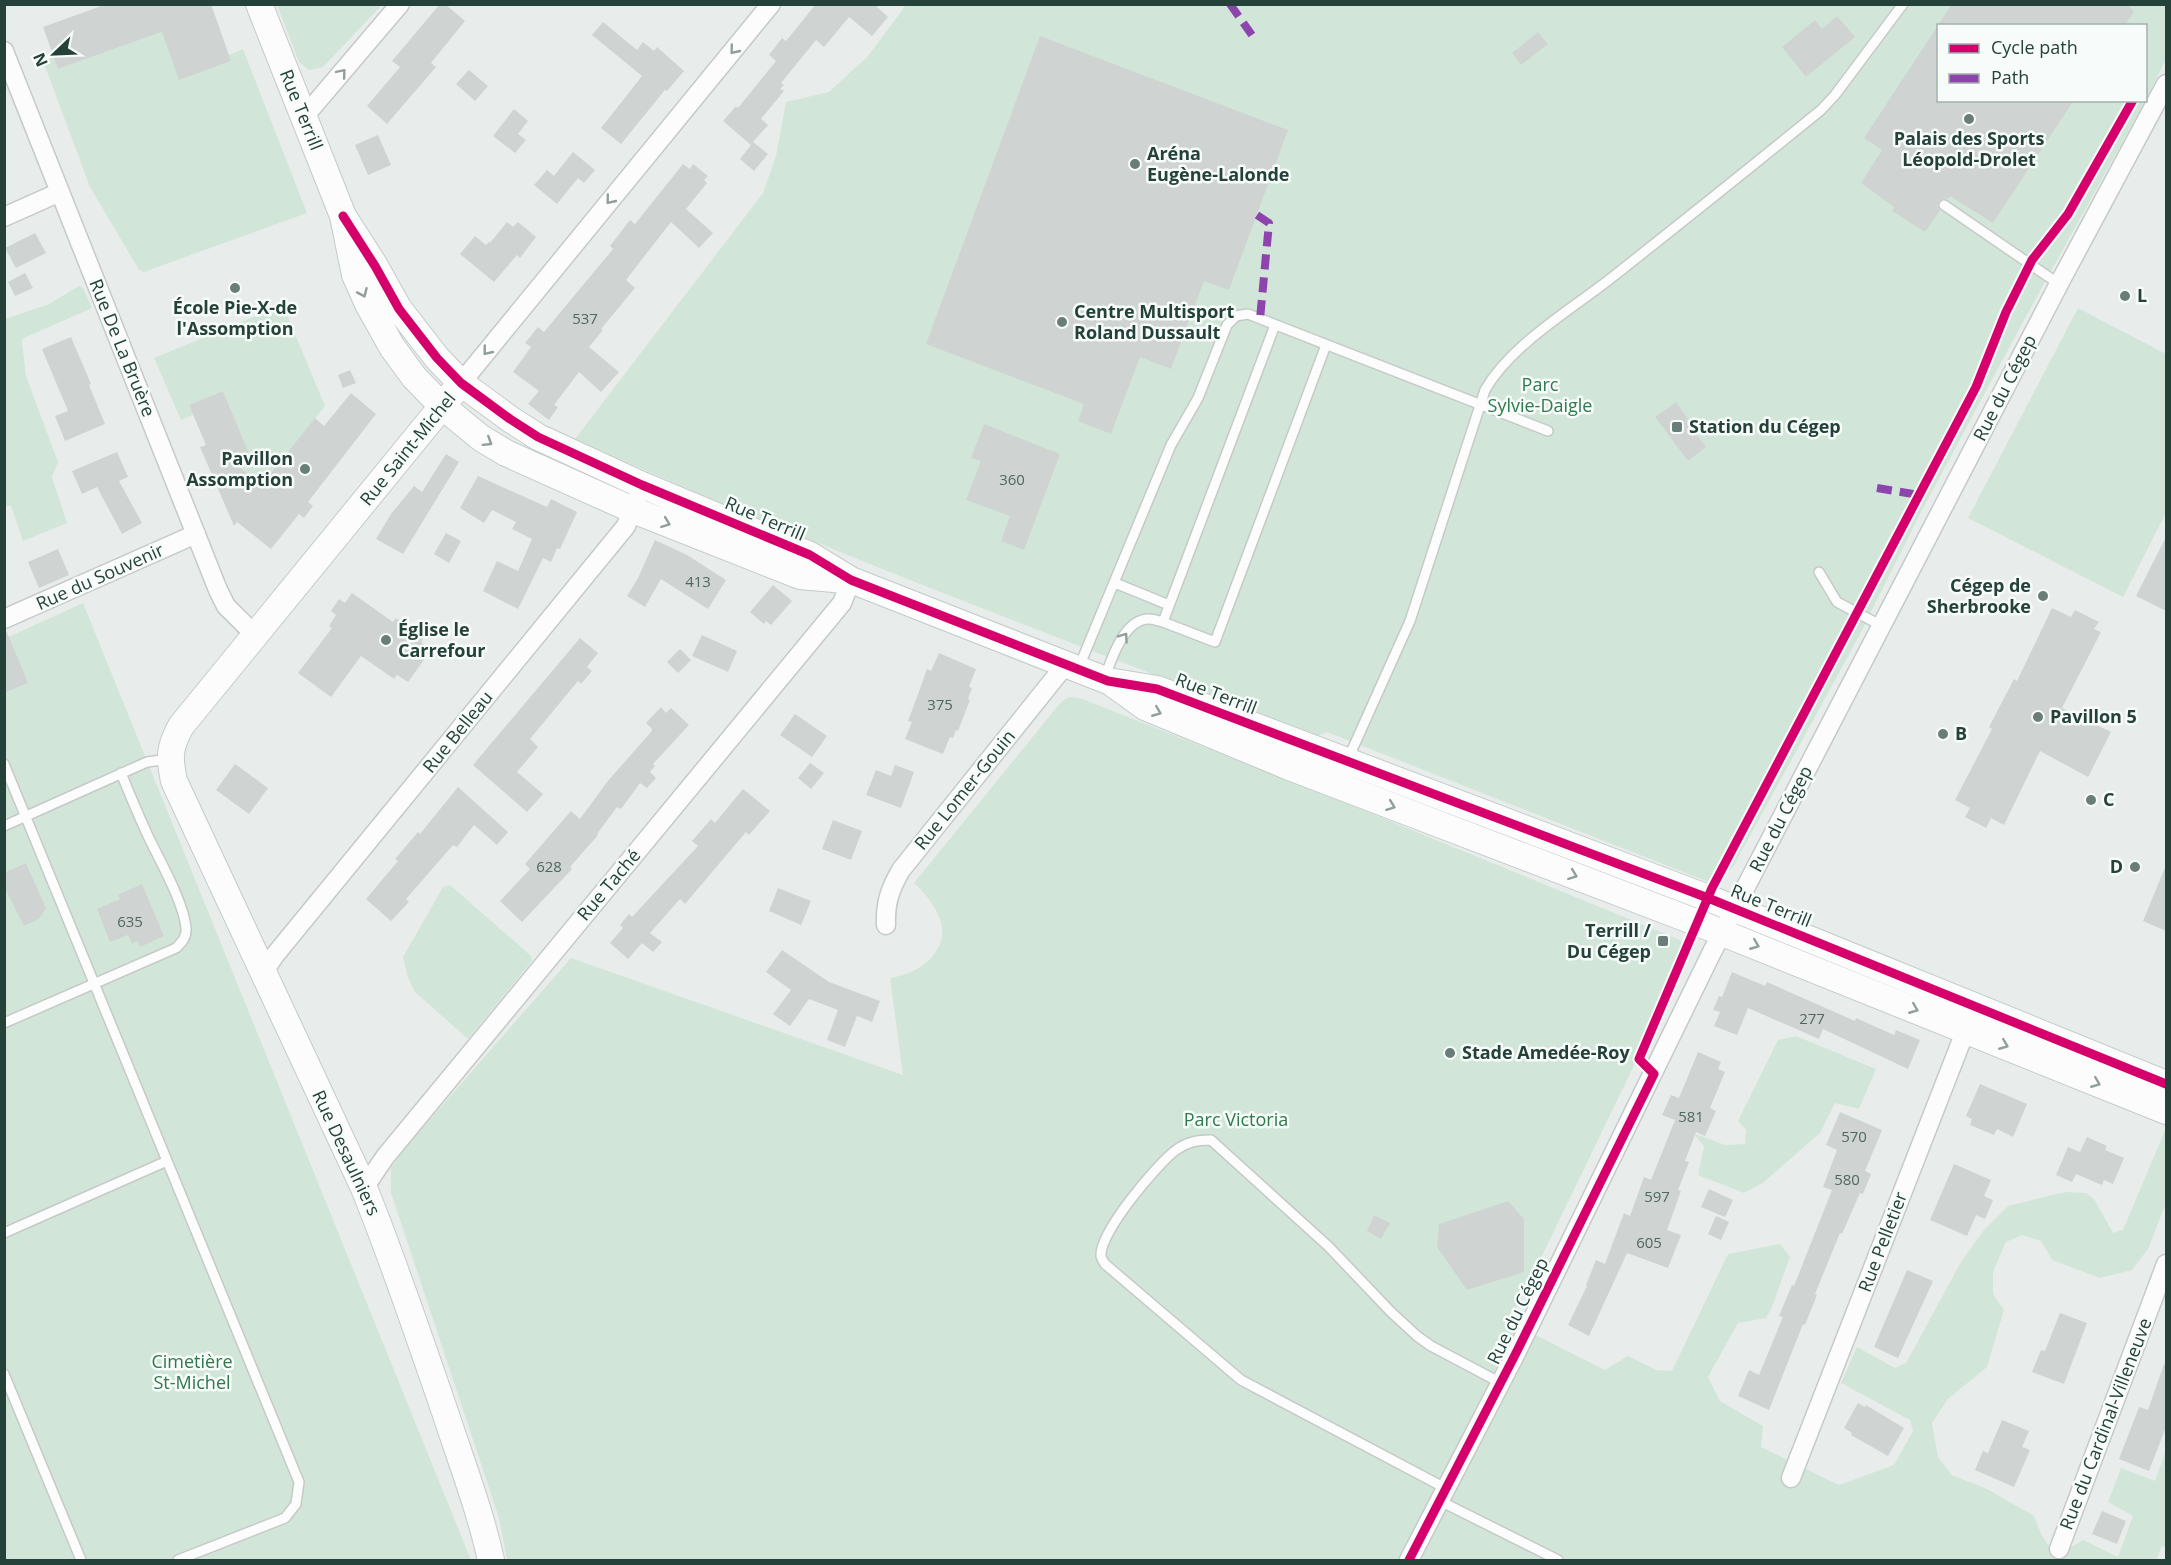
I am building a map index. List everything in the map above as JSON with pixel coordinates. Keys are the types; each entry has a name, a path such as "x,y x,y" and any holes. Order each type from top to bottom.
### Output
{"street":[{"name":"Rue Terrill","path":"259,4 343,216 356,275 368,304 414,377 442,406 482,438 506,453 633,510 800,576 851,580"},
{"path":"303,117 400,4"},
{"name":"Rue Saint-Michel","path":"169,759 172,742 181,726 771,4"},
{"name":"Rue De La Bruère","path":"4,51 226,606 255,635"},
{"name":"Rue du Cégep","path":"1409,1560 1501,1383 1722,933 2059,284 2166,84"},
{"path":"4,217 60,192"},
{"name":"Rue Terrill","path":"343,216 399,309 420,339 461,382 538,437 642,485 810,555 851,580 1106,680 1157,689 1341,773 1722,933 2166,1111"},
{"name":"Rue Belleau","path":"263,974 290,937 626,526 642,485"},
{"name":"Rue du Souvenir","path":"4,619 196,534"},
{"name":"Rue Taché","path":"364,1188 385,1157 842,603 851,580"},
{"name":"Rue Lomer-Gouin","path":"886,925 885,908 888,895 902,870 1072,667"},
{"name":"Rue Desaulniers","path":"169,759 174,781 364,1188 414,1322 479,1513 491,1560"},
{"name":"Rue Terrill","path":"1341,773 1735,909 2166,1084"},
{"name":"Rue Pelletier","path":"1791,1478 1975,1006"},
{"name":"Rue du Cardinal-Villeneuve","path":"2059,1549 2166,1264"}],"lane":[{"path":"1341,773 1410,621 1480,405 1491,378 1514,353 1821,110 1835,95 1903,4"},
{"path":"1944,205 2059,284"},
{"path":"1072,667 1114,583 1171,445 1198,399 1227,325 1236,316 1248,314 1548,431"},
{"path":"1163,622 1275,325"},
{"path":"1106,680 1125,633 1144,620 1163,622 1215,642 1326,345"},
{"path":"1819,572 1837,602 1882,626"},
{"path":"1114,583 1170,605"},
{"path":"4,826 147,762 169,759"},
{"path":"4,764 299,1482 296,1504 285,1518 178,1560"},
{"path":"4,1023 176,948 183,941 187,930 183,915 165,869 137,814 121,773"},
{"path":"1501,1383 1431,1346 1417,1336 1328,1246 1211,1140 1191,1142 1175,1150 1150,1174 1123,1209 1102,1247 1101,1257 1105,1264 1234,1375 1558,1560"},
{"path":"4,1233 167,1161"},
{"path":"4,1374 81,1560"}],"green space":[{"path":"277,4 382,5 323,67 309,70 299,62"},
{"name":"Parc Sylvie-Daigle","path":"906,5 2166,5 2166,59 2147,97 2147,24 1937,24 1937,102 2144,102 2024,320 1920,514 1858,638 1734,865 1722,877 1706,881 1327,732 1317,736 1311,735 941,592 757,518 575,439 763,193 776,156 786,102 829,92 868,56"},
{"path":"174,28 180,79 231,61 229,55 243,49 307,213 144,272 139,270 90,187 43,61 54,57 58,69"},
{"path":"79,286 83,288 92,308 24,338 22,341 26,376 58,462 52,477 67,523 23,541 11,506 5,506 5,319 49,304"},
{"path":"283,305 325,406 262,484 247,487 235,459 249,453 223,391 189,405 193,415 181,420 154,358"},
{"path":"2078,308 2166,354 2166,513 2123,597 1968,518"},
{"name":"Cimetière St-Michel","path":"83,603 471,1560 5,1560 4,639"},
{"name":"Parc Victoria","path":"1069,697 1080,698 1363,810 1680,940 1685,950 1684,962 1510,1322 1605,1370 1628,1356 1657,1370 1672,1371 1728,1254 1780,1244 1790,1257 1772,1307 1766,1318 1738,1323 1708,1377 1720,1401 1763,1426 1761,1447 1839,1485 1894,1465 1913,1431 1910,1420 1841,1383 1857,1347 1895,1368 1906,1363 1961,1262 1984,1230 2008,1206 2065,1192 2086,1193 2094,1199 2113,1233 2123,1230 2166,1128 2166,1203 2148,1249 2132,1270 2100,1278 2052,1260 2041,1241 2022,1235 2006,1242 1993,1272 1993,1294 2004,1310 1987,1367 1948,1399 1932,1423 1938,1457 1952,1475 1987,1489 2034,1516 2042,1536 2052,1551 2070,1548 2083,1540 2118,1557 2133,1516 2108,1502 2121,1468 2155,1481 2166,1450 2166,1546 2161,1547 2157,1560 507,1560 499,1518 391,1193 391,1168 405,1148 571,958 903,1075 890,978 907,974 923,965 940,945 942,936 938,914 914,883 1061,702"},
{"path":"450,885 531,956 532,961 468,1039 415,992 408,978 403,957 443,887"},
{"path":"1796,1036 1876,1069 1859,1109 1835,1103 1820,1133 1763,1183 1744,1193 1698,1175 1704,1146 1693,1133 1725,1145 1745,1144 1746,1130 1738,1121 1778,1040"}],"building":[{"path":"107,4 211,4 231,61 179,80 162,32 58,69 43,27"},
{"path":"440,4 445,4 465,21 431,63 436,67 387,124 367,106 400,67 392,61"},
{"path":"816,4 874,4 888,17 872,36 849,17 824,47 816,40 781,83 784,85 780,89 784,91 761,119 768,125 753,142 768,154 754,171 740,159 751,145 723,121 736,106 738,108 776,61 769,55 782,38 786,41"},
{"name":"Palais des Sports Léopold-Drolet","path":"1952,4 2127,4 2134,12 2125,24 1939,24"},
{"path":"1837,16 1855,37 1806,77 1782,47 1815,20 1822,29"},
{"path":"603,22 637,50 643,42 654,51 657,47 684,71 667,91 665,90 621,144 601,128 642,76 592,35"},
{"name":"Palais des Sports Léopold-Drolet","path":"1937,27 1937,102 2073,102 1993,223 1950,196 1948,199 1944,198 1939,201 1937,205 1940,210 1925,232 1892,211 1894,207 1861,183 1882,150 1864,138"},
{"path":"1538,32 1548,44 1521,65 1512,53"},
{"path":"1040,36 1288,130 1229,290 1204,281 1171,369 1140,357 1111,434 1078,421 1084,404 926,344"},
{"path":"469,70 488,86 475,101 456,84"},
{"path":"514,109 528,121 518,134 526,140 515,153 493,136"},
{"path":"378,135 391,165 368,175 355,145"},
{"path":"573,152 595,170 584,183 578,178 557,204 534,185 547,170 554,176"},
{"path":"683,164 690,169 693,164 708,176 704,180 707,183 686,209 713,233 699,248 671,222 626,280 635,288 589,347 619,372 601,392 579,372 554,405 558,407 549,420 528,404 539,391 513,372 531,347 525,343 538,327 544,332 613,249 610,246 630,220 635,224"},
{"path":"507,222 513,227 518,222 536,237 520,258 517,255 494,282 460,254 475,236 486,245 490,243"},
{"path":"35,233 46,253 16,268 5,248"},
{"path":"25,273 33,288 15,296 8,282"},
{"path":"71,337 105,424 65,441 55,416 68,411 42,349"},
{"path":"350,370 356,383 343,388 338,375"},
{"name":"Pavillon Assomption","path":"223,391 249,453 230,461 262,484 315,418 324,426 351,393 376,414 308,502 313,506 304,518 299,514 271,549 237,522 234,526 200,447 206,445 189,405"},
{"name":"Station du Cégep","path":"1676,402 1706,447 1688,461 1655,417"},
{"path":"984,424 1060,454 1024,550 1001,541 1010,516 966,500 981,461 971,458"},
{"path":"117,452 128,477 119,481 142,523 122,534 97,487 82,494 72,471"},
{"path":"446,454 459,462 403,554 376,539 391,514 414,486 422,492"},
{"path":"478,476 547,507 551,499 577,512 560,549 557,548 551,562 543,558 518,609 483,591 497,561 518,571 532,539 512,529 516,522 492,510 484,523 460,508"},
{"path":"446,533 461,541 449,563 434,554"},
{"path":"2166,537 2166,611 2136,596"},
{"path":"655,540 687,555 726,580 708,609 661,579 645,607 627,596"},
{"path":"58,549 69,575 39,588 28,562"},
{"path":"773,585 792,601 771,625 766,621 764,624 750,612"},
{"name":"Église le Carrefour","path":"352,593 393,622 396,618 424,637 421,642 431,650 408,682 397,675 394,679 361,656 331,697 298,673 332,628 329,626 336,615 331,611 339,599 345,603"},
{"name":"Pavillon 5","path":"2052,608 2071,617 2075,610 2099,622 2094,629 2101,632 2062,708 2111,732 2088,777 2040,751 2004,825 1991,818 1986,828 1965,817 1970,808 1955,800 1992,729 1989,727 2014,679 2017,681"},
{"path":"4,630 6,630 28,683 4,693"},
{"path":"702,635 737,651 728,672 692,656"},
{"path":"580,638 598,653 587,667 592,671 581,684 578,681 530,739 538,747 517,772 543,794 527,812 473,765"},
{"path":"680,649 691,660 678,673 667,662"},
{"path":"939,653 976,669 969,687 972,688 968,699 970,700 958,731 956,730 953,738 950,737 943,754 905,739 912,722 908,721 927,669 931,671"},
{"path":"661,707 666,713 671,708 689,725 653,764 655,766 650,772 656,778 647,788 640,783 621,809 617,807 598,835 570,867 572,869 522,922 500,901 530,869 525,864 571,811 580,819 607,782 651,732 652,729 646,723"},
{"path":"795,714 827,736 812,757 780,735"},
{"path":"810,763 824,773 811,789 798,778"},
{"path":"235,764 268,788 249,814 216,790"},
{"path":"895,765 914,772 901,808 866,795 876,770 891,776"},
{"path":"458,787 508,832 497,845 474,825 457,847 453,845 406,899 409,902 391,921 366,899 398,861 395,859 418,832 420,834"},
{"path":"743,789 770,811 749,835 746,832 685,904 680,899 650,933 662,942 653,952 642,943 628,959 610,943 623,928 620,925 629,914 632,917 698,846 692,841 711,819 715,823"},
{"path":"833,820 862,831 851,860 822,849"},
{"path":"26,863 46,908 39,919 24,926 4,887 4,873"},
{"path":"2166,865 2166,931 2143,921"},
{"path":"142,884 164,936 140,947 137,941 132,944 128,935 110,942 97,909 120,899 118,895"},
{"path":"778,888 811,901 801,925 769,911"},
{"path":"782,950 829,982 880,1001 872,1022 857,1016 845,1047 827,1040 838,1010 809,999 790,1026 773,1014 791,990 766,972"},
{"path":"1732,972 1765,986 1767,982 1855,1021 1856,1018 1894,1035 1896,1030 1920,1040 1908,1069 1823,1029 1819,1039 1748,1008 1737,1035 1714,1026 1720,1012 1713,1010 1719,996 1722,997"},
{"path":"1698,1052 1721,1062 1718,1069 1725,1072 1710,1108 1716,1111 1705,1136 1696,1132 1685,1161 1689,1162 1678,1190 1681,1191 1667,1230 1681,1235 1668,1268 1627,1253 1589,1336 1568,1325 1587,1286 1596,1260 1605,1264 1624,1213 1630,1216 1644,1177 1651,1180 1675,1120 1662,1115 1671,1095 1679,1098"},
{"path":"1980,1084 2027,1104 2013,1137 1997,1129 1994,1135 1970,1125 1972,1119 1966,1116"},
{"path":"1840,1112 1882,1130 1865,1171 1871,1174 1863,1194 1860,1193 1842,1234 1840,1233 1769,1410 1738,1396 1749,1370 1759,1375 1783,1317 1779,1316 1792,1285 1794,1286 1832,1190 1823,1187 1837,1150 1826,1145"},
{"path":"2087,1137 2107,1146 2105,1150 2124,1158 2113,1184 2104,1180 2102,1185 2076,1174 2072,1182 2056,1175 2068,1147 2080,1152"},
{"path":"1954,1164 1991,1180 1984,1196 1993,1200 1985,1219 1976,1215 1967,1236 1930,1220"},
{"path":"1709,1189 1733,1200 1725,1217 1701,1207"},
{"path":"1508,1201 1524,1219 1524,1272 1467,1290 1437,1247 1439,1224"},
{"path":"1374,1215 1390,1223 1381,1239 1367,1231"},
{"path":"1716,1216 1729,1222 1721,1240 1708,1234"},
{"path":"1907,1270 1933,1281 1898,1358 1874,1347"},
{"path":"2060,1313 2087,1323 2064,1384 2032,1372 2041,1350 2045,1351"},
{"path":"2164,1364 2166,1364 2166,1427 2149,1471 2119,1459 2139,1407 2148,1410"},
{"path":"1858,1403 1865,1407 1866,1405 1904,1428 1888,1456 1851,1435 1852,1433 1844,1428"},
{"path":"2002,1420 2029,1431 2022,1447 2030,1450 2014,1487 1975,1470 1983,1451 1988,1453"},
{"path":"2102,1511 2126,1521 2117,1544 2092,1534"}],"marked path":[{"path":"1230,4 1254,38"},
{"path":"1257,215 1269,223 1260,319"},
{"path":"1877,488 1919,495"}],"cycle path":[{"path":"1409,1560 1515,1355 1654,1074 1639,1059 1712,888 1976,387 2006,312 2032,260 2068,214 2132,102"},
{"path":"343,216 399,309 437,358 461,383 538,437 642,485 810,555 851,580 1108,681 1157,689 1708,898 2166,1084"}],"place":[{"name":"Palais des Sports Léopold-Drolet","path":"1969,119"},
{"name":"Aréna Eugène-Lalonde","path":"1135,164"},
{"name":"École Pie-X-de l'Assomption","path":"235,288"},
{"name":"L","path":"2125,296"},
{"name":"Centre Multisport Roland Dussault","path":"1062,322"},
{"name":"Station du Cégep","path":"1677,427"},
{"name":"Pavillon Assomption","path":"305,469"},
{"name":"Cégep de Sherbrooke","path":"2043,596"},
{"name":"Église le Carrefour","path":"386,640"},
{"name":"Pavillon 5","path":"2038,717"},
{"name":"B","path":"1943,734"},
{"name":"C","path":"2091,800"},
{"name":"D","path":"2135,867"},
{"name":"Terrill / Du Cégep","path":"1663,941"},
{"name":"Stade Amedée-Roy","path":"1450,1053"}]}
